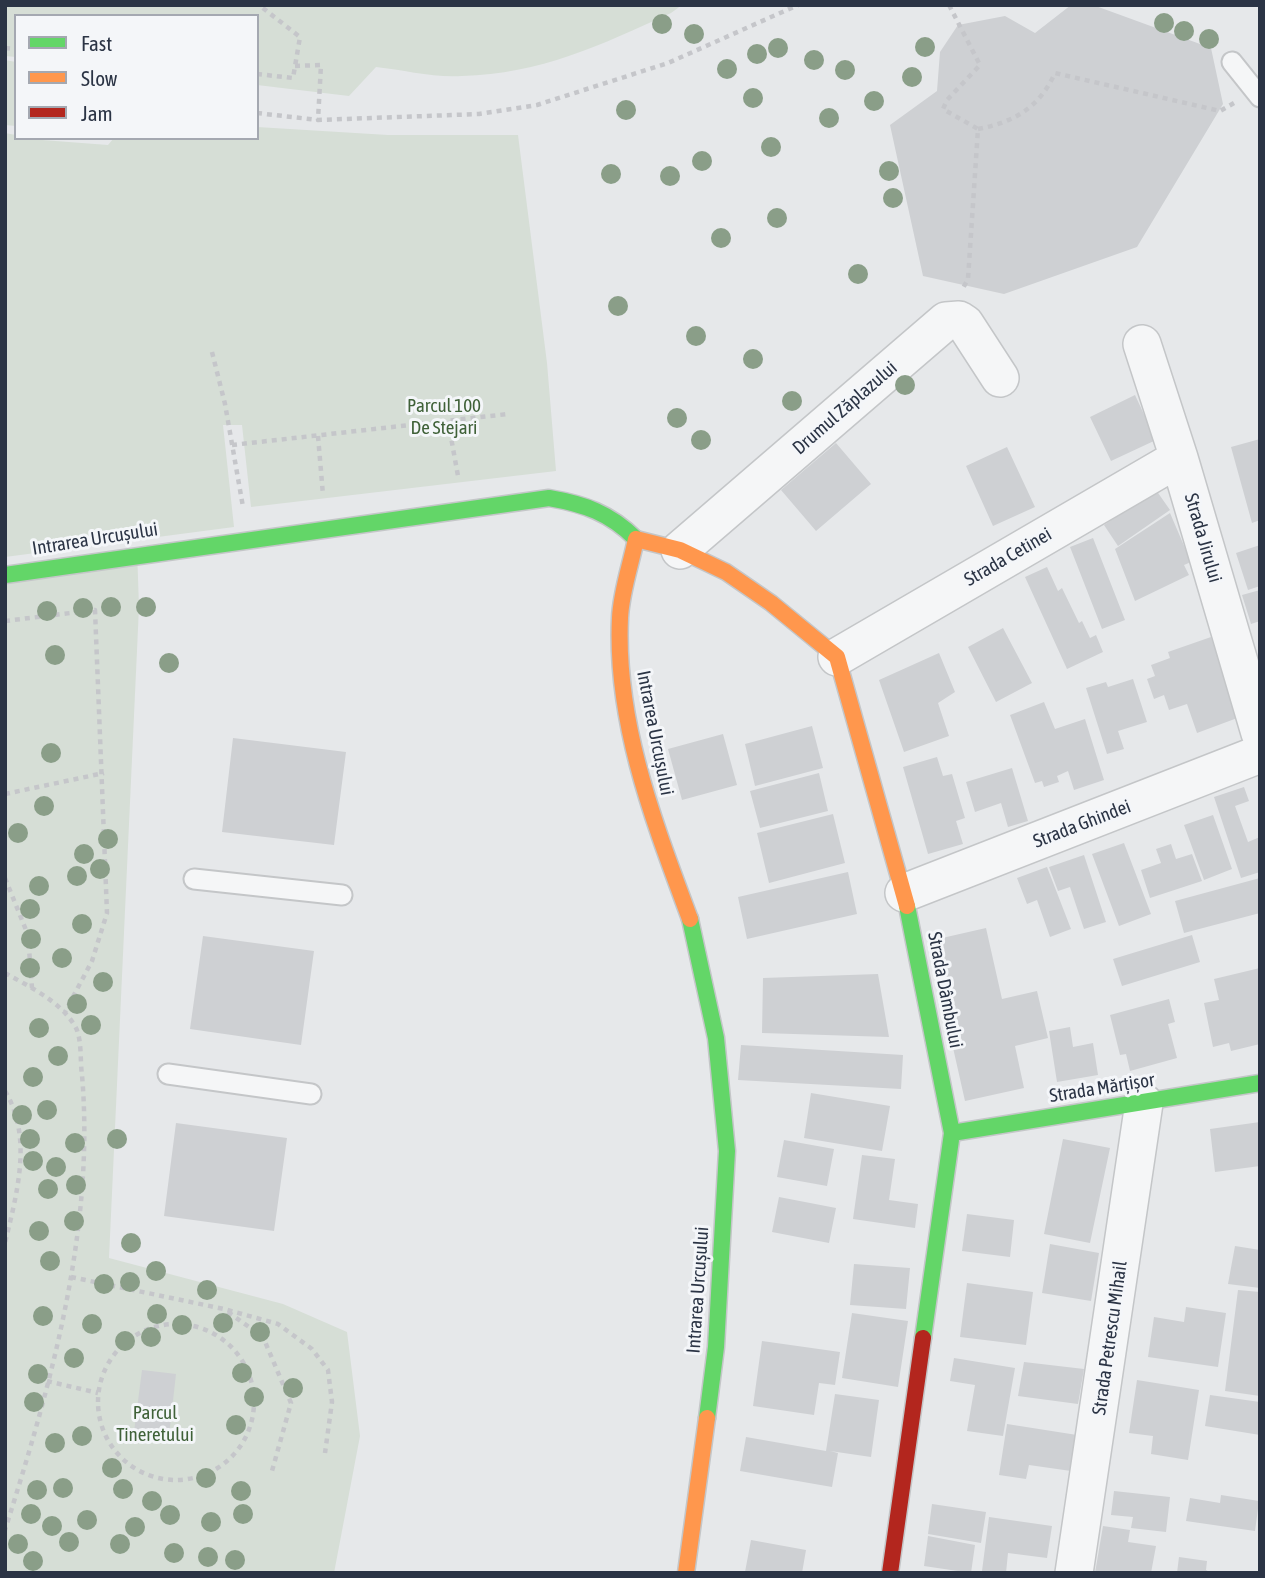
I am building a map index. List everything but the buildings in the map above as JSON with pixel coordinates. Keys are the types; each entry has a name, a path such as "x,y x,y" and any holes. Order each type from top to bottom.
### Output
{"street":[{"name":"Drumul Zăplazului","path":"680,550 946,321 959,320 965,324 1000,378"},
{"name":"Strada Jirului","path":"1142,344 1179,458 1260,733"},
{"name":"Strada Cetinei","path":"837,657 1179,458"},
{"name":"Intrarea Urcușului","path":"5,575 549,498 588,504 618,519 636,539 620,615 620,679 646,800 692,925 716,1038 727,1151 716,1347 686,1573"},
{"path":"636,539 680,550 726,572 771,603 837,657"},
{"name":"Strada Dâmbului","path":"837,657 904,893 951,1133 890,1573"},
{"name":"Strada Ghindei","path":"904,893 1260,754"},
{"name":"Strada Mărțișor","path":"951,1133 1260,1083"},
{"name":"Strada Petrescu Mihail","path":"1074,1573 1144,1103"}],"lane":[{"path":"1232,62 1260,97"},
{"path":"194,879 342,895"},
{"path":"168,1074 311,1094"}],"path":[{"path":"259,5 300,37 293,78 259,74"},
{"path":"259,113 318,120 479,114 537,105 668,63 799,5"},
{"path":"949,5 980,65 947,100 943,109 978,129 1005,124 1028,111 1048,89 1055,74 1220,111"},
{"path":"295,66 321,65 318,120"},
{"path":"968,279 978,129"},
{"path":"212,352 244,508 254,538"},
{"path":"232,445 508,414"},
{"path":"448,421 459,482"},
{"path":"318,436 323,498"},
{"path":"5,621 96,610 107,913 92,961 65,1012"},
{"path":"5,794 104,773"},
{"path":"5,878 28,935 32,988"},
{"path":"5,974 32,988 65,1012 78,1031 85,1114 75,1255 71,1277 38,1425 5,1530"},
{"path":"5,1091 18,1119 22,1152 5,1243"},
{"path":"71,1277 224,1309 278,1324 312,1349 328,1370 332,1402 325,1453"},
{"path":"224,1309 263,1337 291,1403 272,1471"},
{"path":"168,1324 194,1325 219,1335 238,1353 251,1377 255,1403 250,1429 237,1451 219,1468 196,1478 171,1480 146,1475 125,1462 108,1442 99,1419 98,1393 105,1368 121,1346 143,1331 168,1324"},
{"path":"47,1381 98,1393"}],"green space":[{"path":"5,5 682,5 671,13 570,56 518,70 451,76 376,67 349,96 259,85 259,14 14,14 14,57 5,56"},
{"path":"5,60 14,62 14,126 5,125"},
{"name":"Parcul 100 De Stejari","path":"259,127 388,135 518,135 547,363 556,471 251,507 242,425 223,425 234,527 5,557 5,133 14,135 14,140 108,145 112,140 259,140"},
{"name":"Parcul Tineretului","path":"137,549 139,607 109,1258 283,1304 347,1332 360,1436 334,1573 5,1573 5,569"}],"traffic: fast":[{"path":"5,575 549,498 596,511 616,522 636,539"},
{"path":"907,906 952,1133 923,1338"},
{"path":"690,919 716,1038 727,1151 716,1347 707,1418"},
{"path":"952,1133 1260,1083"}],"traffic: slow":[{"path":"636,539 680,550 726,572 771,603 837,657 907,906"},
{"path":"636,539 620,618 624,696 640,772 690,919"},
{"path":"686,1573 707,1418"}],"traffic: jam":[{"path":"890,1573 923,1338"}]}
